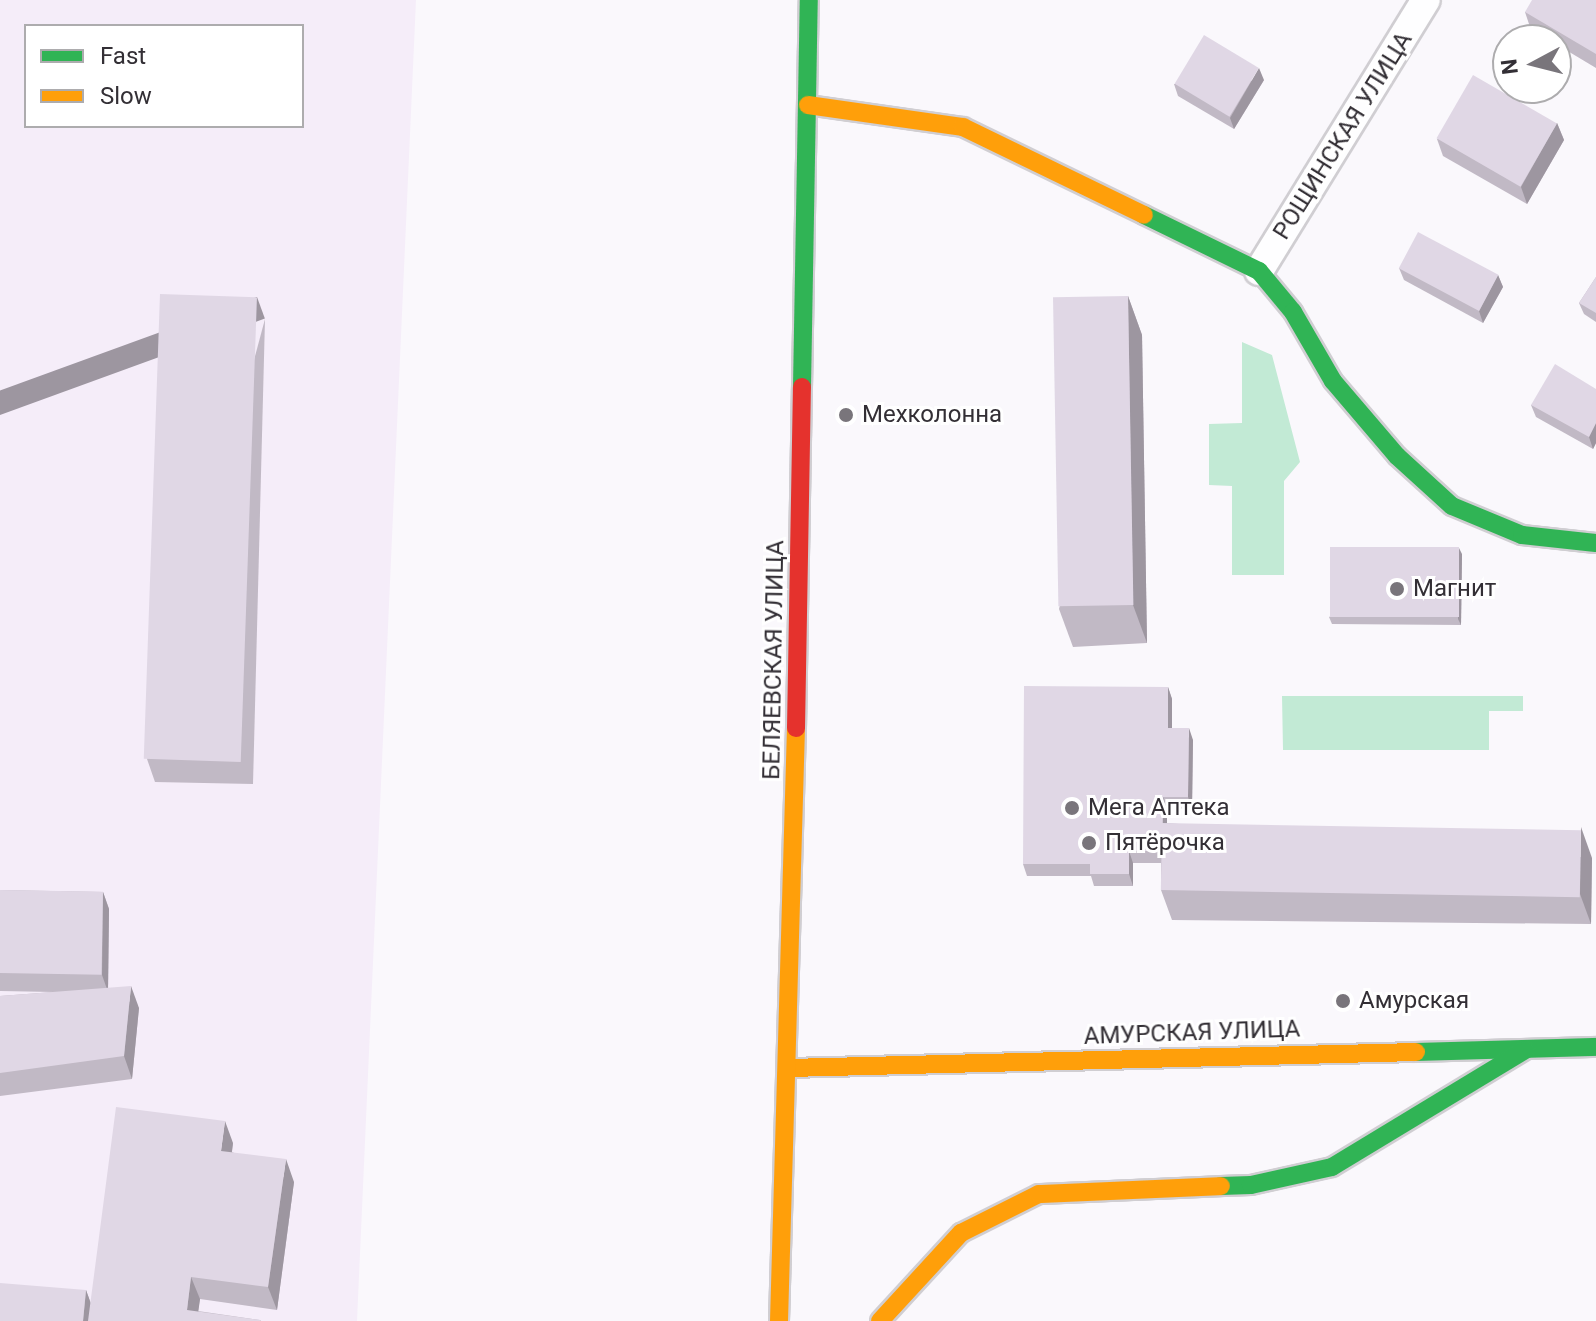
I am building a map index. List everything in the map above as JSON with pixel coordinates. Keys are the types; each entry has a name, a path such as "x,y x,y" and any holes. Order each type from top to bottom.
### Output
{"street":[{"name":"БЕЛЯЕВСКАЯ УЛИЦА","path":"779,1321 789,1068 809,0"},
{"name":"РОЩИНСКАЯ УЛИЦА","path":"1259,271 1426,0"},
{"path":"808,105 963,127 1259,271 1293,312 1333,381 1397,456 1452,506 1522,535 1596,543"},
{"name":"АМУРСКАЯ УЛИЦА","path":"789,1068 1596,1047"},
{"path":"880,1321 961,1233 1039,1194 1251,1185 1332,1167 1529,1048"}],"shaded area":[{"path":"0,0 416,0 357,1321 0,1321"}],"green space":[{"path":"1242,342 1272,355 1300,462 1284,481 1284,575 1232,575 1232,486 1209,485 1209,424 1242,423"},
{"path":"1282,696 1523,696 1523,711 1489,711 1489,750 1283,750"}],"building":[{"path":"1532,0 1596,0 1596,54 1572,40 1572,24 1545,24 1525,12"},
{"path":"1204,35 1259,68 1230,117 1175,84"},
{"path":"1473,75 1492,86 1492,104 1523,104 1557,124 1521,187 1436,138"},
{"path":"1418,232 1498,275 1479,311 1399,268"},
{"path":"1596,277 1596,313 1579,303"},
{"path":"160,294 257,297 241,762 144,759"},
{"path":"1128,296 1133,605 1058,606 1053,297"},
{"path":"1555,364 1596,389 1596,423 1589,437 1531,405"},
{"name":"Магнит","path":"1330,547 1459,547 1459,617 1330,617"},
{"path":"1024,686 1168,687 1168,728 1189,728 1188,797 1163,797 1162,851 1129,851 1129,874 1090,874 1090,864 1023,864"},
{"path":"1162,823 1581,830 1580,897 1161,890"},
{"path":"0,890 103,892 102,975 0,973"},
{"path":"131,986 124,1056 0,1073 0,996"},
{"path":"116,1107 225,1121 221,1151 286,1159 268,1287 191,1277 187,1310 260,1321 88,1321"},
{"path":"0,1283 86,1290 83,1321 0,1321"}],"traffic: fast":[{"path":"802,387 809,0"},
{"path":"1144,215 1259,271 1293,312 1333,381 1397,456 1452,506 1522,535 1596,543"},
{"path":"1416,1052 1596,1047"},
{"path":"1221,1186 1251,1185 1332,1167 1525,1050"}],"traffic: slow":[{"path":"808,105 963,127 1144,215"},
{"path":"779,1321 796,728"},
{"path":"789,1068 1416,1052"},
{"path":"880,1321 961,1233 1039,1194 1221,1186"}],"traffic: jam":[{"path":"796,728 802,387"}],"place":[{"name":"Мехколонна","path":"846,415"},
{"name":"Магнит","path":"1397,589"},
{"name":"Мега Аптека","path":"1072,808"},
{"name":"Пятёрочка","path":"1089,843"},
{"name":"Амурская","path":"1343,1001"}]}
